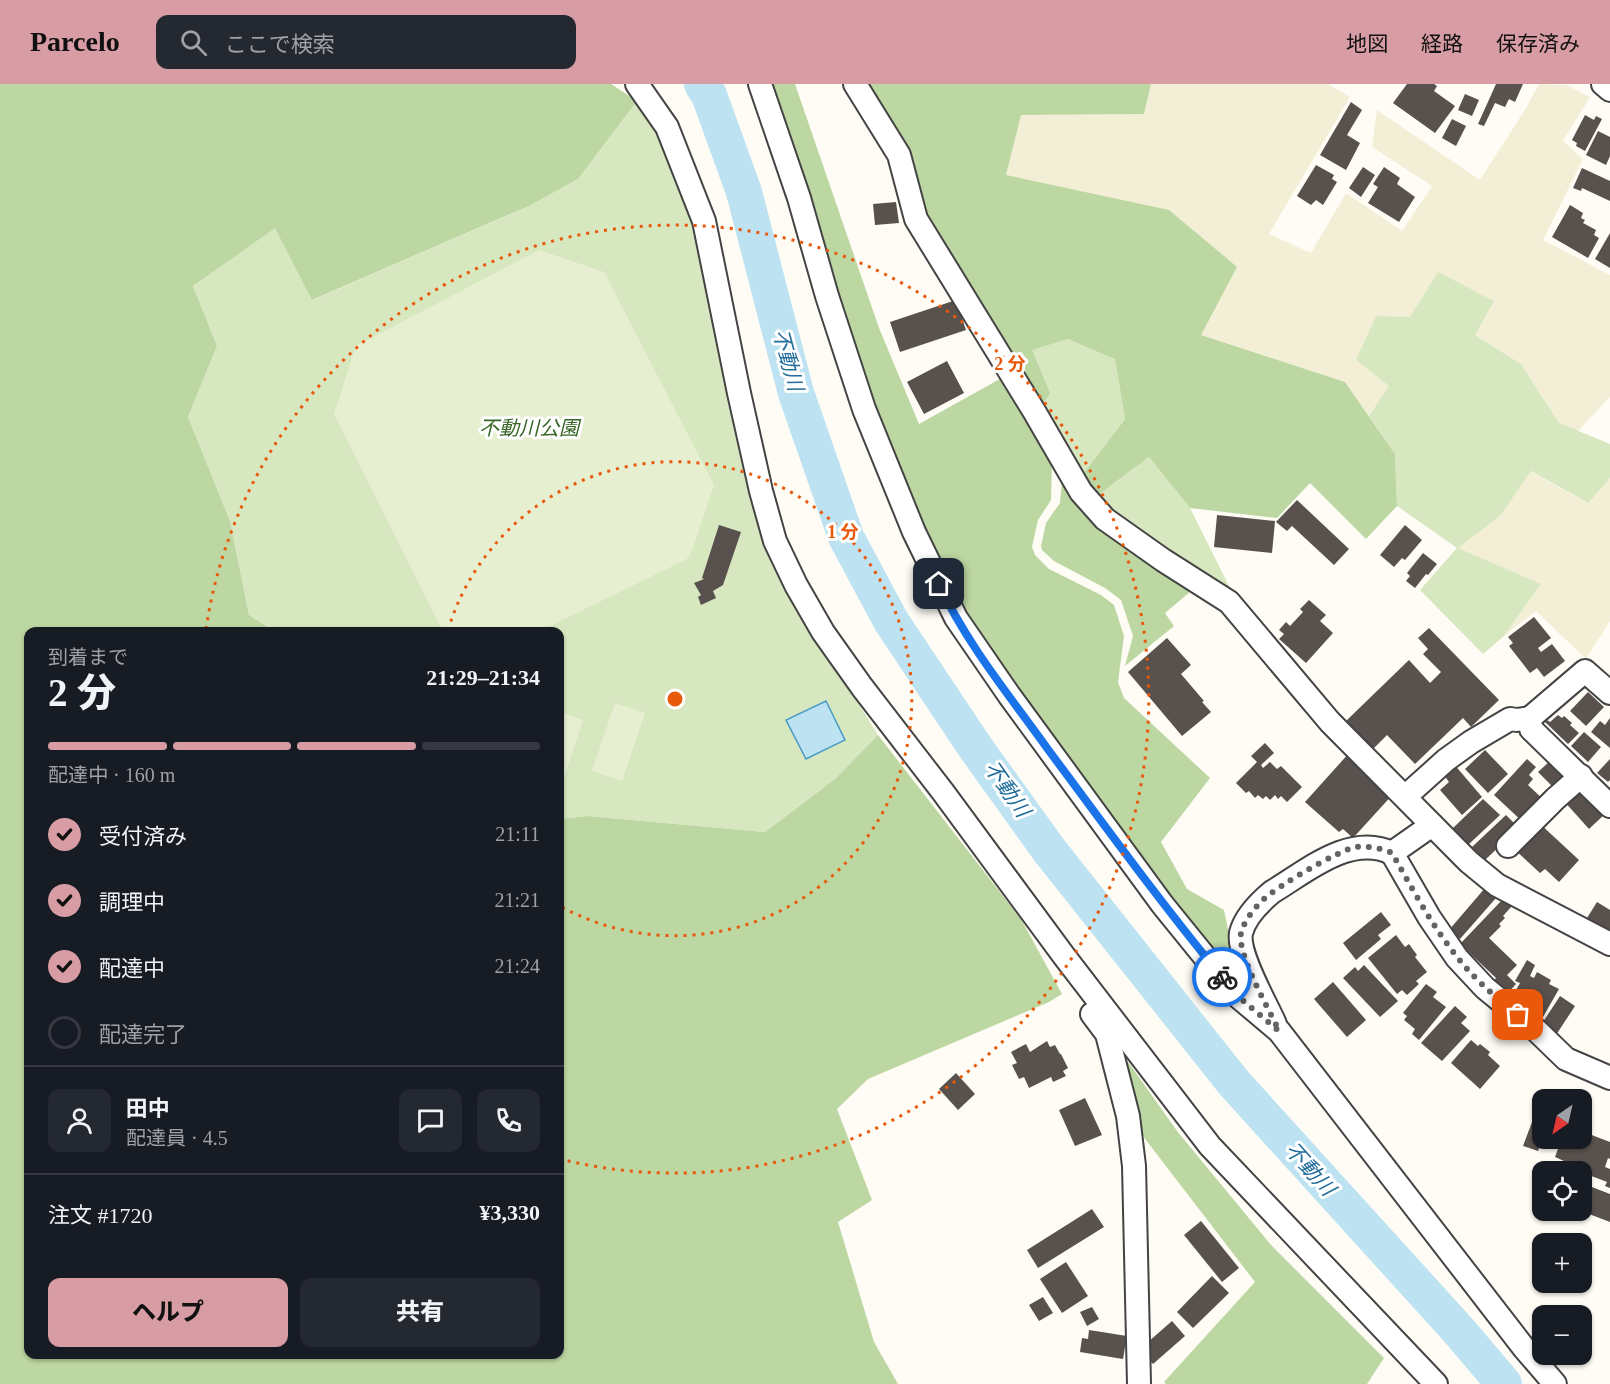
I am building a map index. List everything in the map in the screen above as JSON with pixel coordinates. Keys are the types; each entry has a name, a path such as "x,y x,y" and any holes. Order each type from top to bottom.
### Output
{"street":[{"path":"637,84 667,127 704,221 761,491 776,541 796,585 823,632 1064,956 1210,1146 1436,1384"},
{"path":"760,84 799,198 827,296 864,409 914,532 956,618 1008,695 1162,904 1235,994 1279,1031 1524,1348 1555,1384"},
{"path":"855,84 899,155 916,219 1081,492 1105,519 1163,560 1229,602 1330,722 1469,862 1497,885 1610,944"},
{"path":"1603,84 1610,90"},
{"path":"1406,796 1446,760 1471,742 1510,719 1530,718 1585,671 1610,693"},
{"path":"1530,718 1531,729 1610,806"},
{"path":"1508,846 1581,776"},
{"path":"1392,853 1432,825"},
{"path":"1279,1031 1244,957 1241,934 1250,916 1263,899 1272,892 1343,850 1356,847 1382,849 1392,853 1429,917 1457,958 1485,988 1534,1028 1566,1059 1610,1078"},
{"path":"1064,956 1062,974 1107,1034 1128,1116 1134,1166 1139,1384"}],"shaded area":[{"path":"1151,84 1328,84 1350,97 1269,234 1311,253 1346,193 1402,231 1432,186 1372,147 1377,110 1480,180 1539,84 1566,85 1590,97 1563,141 1583,159 1543,240 1610,275 1610,397 1577,432 1559,423 1521,364 1475,335 1389,386 1369,416 1345,382 1201,335 1006,175 1020,115 1144,114"},
{"path":"1530,471 1587,503 1610,478 1610,621 1586,659 1536,611 1504,636 1541,584 1457,548 1500,516"}],"green space":[{"path":"0,84 611,84 637,101 578,179 531,205 312,300 275,228 193,286 217,346 188,417 230,521 249,615 268,627 24,627 24,1359 564,1359 564,819 587,816 765,832 835,779 878,735 1021,919 1062,994 1049,1002 868,1079 837,1109 872,1200 838,1222 874,1342 898,1384 0,1384"},
{"path":"769,84 795,84 879,328 919,424 1007,375 1052,461 1051,500 1038,520 1032,547 1035,555 1049,569 1101,595 1114,605 1124,636 1118,682 1124,698 1210,778 1161,842 1187,889 1224,910 1231,944 1263,1004 1241,988 1170,899 963,614 923,529 873,406"},
{"path":"861,84 1151,84 1144,114 1021,115 1006,175 1169,210 1237,267 1201,335 1345,382 1395,454 1397,506 1366,539 1310,483 1277,518 1190,508 1149,457 1094,498 1080,478 1125,419 1115,359 1068,339 1032,350 1050,393 1040,408 921,216"},
{"name":"不動川公園","path":"637,101 652,121 684,186 788,590 878,735 835,779 765,832 587,816 564,819 564,627 268,627 249,615 230,521 188,417 217,346 193,286 275,227 313,300 531,205 578,179"},
{"path":"539,250 604,272 714,485 692,551 687,559 548,627 440,627 334,414 356,346"},
{"path":"1438,272 1494,301 1475,335 1521,364 1559,423 1610,444 1610,478 1588,503 1531,471 1500,516 1458,548 1541,584 1504,636 1483,654 1420,590 1457,548 1397,506 1395,454 1369,416 1389,386 1356,360 1376,316 1410,317"},
{"path":"1068,339 1115,358 1125,419 1080,478 1040,408 1031,350"},
{"path":"1149,457 1190,508 1236,600 1094,498"},
{"path":"1063,469 1197,586 1165,613 1174,626 1125,666 1133,636 1121,600 1105,588 1054,561 1042,550 1046,523 1060,503"},
{"path":"615,703 645,713 622,781 592,771"},
{"path":"564,713 583,720 564,777"},
{"path":"1119,1049 1177,1131 1271,1245 1384,1358 1367,1384 1166,1384 1164,1382 1255,1282 1139,1131"}],"water":[{"path":"826,701 845,740 806,759 786,720"}],"building":[{"path":"1407,84 1434,84 1437,86 1434,91 1455,106 1435,133 1393,103"},
{"path":"1496,84 1523,84 1515,102 1509,99 1505,107 1495,103 1484,126 1478,124"},
{"path":"1465,94 1479,100 1472,116 1458,110"},
{"path":"1351,102 1362,110 1347,135 1360,143 1346,170 1320,155"},
{"path":"1585,115 1594,120 1596,116 1602,119 1585,151 1576,146 1577,143 1572,140"},
{"path":"1452,119 1466,126 1456,146 1442,138"},
{"path":"1598,131 1610,137 1610,156 1606,165 1586,155"},
{"path":"1316,165 1334,175 1332,179 1337,182 1323,205 1316,200 1311,205 1297,196"},
{"path":"1363,167 1375,175 1361,197 1349,188"},
{"path":"1384,167 1400,178 1397,184 1415,197 1399,222 1368,203 1378,187 1373,184"},
{"path":"1582,168 1610,181 1610,201 1582,188 1581,191 1573,188"},
{"path":"896,202 899,223 875,225 873,204"},
{"path":"1570,205 1583,213 1581,218 1585,220 1583,223 1596,230 1594,235 1599,238 1588,258 1552,237"},
{"path":"1610,233 1610,268 1595,259"},
{"path":"956,300 966,330 900,352 890,322"},
{"path":"947,361 964,393 924,414 907,382"},
{"path":"1297,500 1349,549 1334,565 1292,526 1287,531 1276,522"},
{"path":"1217,515 1275,521 1272,553 1214,547"},
{"path":"719,525 741,532 723,585 713,591 716,598 701,605 698,597 701,595 694,583 704,579 702,578"},
{"path":"1405,525 1422,540 1405,560 1402,558 1394,567 1380,555"},
{"path":"1423,553 1437,564 1415,588 1406,581 1410,576 1407,573"},
{"path":"1309,600 1326,615 1320,621 1333,633 1306,663 1279,639 1284,634 1279,630 1286,622 1290,626 1303,612 1300,609"},
{"path":"1534,617 1551,638 1538,648 1541,652 1552,644 1565,661 1544,677 1537,668 1530,673 1509,646 1513,643 1508,637"},
{"path":"1429,628 1499,700 1471,727 1463,718 1415,764 1387,735 1373,749 1346,721 1409,660 1430,683 1441,672 1423,654 1428,649 1418,638"},
{"path":"1167,638 1191,665 1181,674 1211,712 1182,736 1128,672"},
{"path":"1588,692 1604,707 1586,726 1570,711"},
{"path":"1558,715 1562,718 1564,716 1579,733 1568,744 1545,722 1547,720 1550,722"},
{"path":"1610,718 1610,748 1591,732 1600,721 1605,725"},
{"path":"1584,732 1601,747 1588,762 1571,746"},
{"path":"1265,743 1274,753 1261,765 1263,768 1270,762 1277,769 1281,766 1302,787 1287,802 1281,796 1278,799 1275,795 1270,800 1266,796 1263,799 1258,795 1255,798 1236,783 1257,762 1251,756"},
{"path":"1485,750 1508,774 1488,793 1465,769"},
{"path":"1350,752 1395,792 1353,838 1343,829 1339,832 1305,802"},
{"path":"1527,759 1536,767 1529,775 1533,779 1528,785 1545,801 1524,823 1494,795"},
{"path":"1610,759 1610,780 1608,782 1597,773"},
{"path":"1550,761 1567,779 1556,790 1538,772"},
{"path":"1453,763 1482,797 1462,815 1440,790 1449,782 1442,773"},
{"path":"1579,784 1606,813 1589,829 1563,800"},
{"path":"1483,799 1500,815 1468,845 1452,829"},
{"path":"1506,815 1519,828 1485,860 1472,847"},
{"path":"1538,822 1579,860 1559,882 1545,869 1540,873 1513,848"},
{"path":"1485,888 1496,898 1460,939 1449,930"},
{"path":"1504,898 1512,906 1503,916 1505,918 1499,924 1501,926 1489,938 1517,965 1507,975 1516,984 1504,997 1491,984 1496,978 1460,944"},
{"path":"1597,902 1610,910 1610,932 1587,918"},
{"path":"1381,912 1391,925 1378,935 1381,939 1356,960 1343,943"},
{"path":"1396,935 1405,947 1409,944 1417,955 1415,957 1427,972 1416,981 1419,984 1407,995 1402,990 1397,994 1368,958"},
{"path":"1527,960 1535,965 1530,976 1534,978 1537,972 1551,980 1549,984 1559,989 1543,1017 1515,1002 1519,995 1515,992 1520,983 1515,981"},
{"path":"1364,965 1398,1001 1380,1017 1343,978 1355,967 1358,971"},
{"path":"1333,982 1366,1020 1347,1037 1314,999"},
{"path":"1426,984 1437,992 1433,997 1446,1007 1419,1040 1412,1034 1415,1029 1404,1020 1407,1016 1403,1013"},
{"path":"1560,996 1575,1006 1556,1035 1541,1025"},
{"path":"1455,1006 1467,1017 1461,1023 1470,1031 1442,1061 1421,1043"},
{"path":"1471,1040 1490,1052 1488,1055 1500,1066 1480,1089 1451,1063"},
{"path":"1047,1041 1050,1047 1055,1045 1061,1054 1068,1068 1063,1071 1066,1076 1053,1082 1051,1077 1029,1088 1024,1077 1019,1079 1012,1065 1017,1063 1011,1052 1026,1044 1030,1052"},
{"path":"956,1073 975,1094 958,1110 939,1089"},
{"path":"1085,1098 1102,1135 1075,1146 1059,1110"},
{"path":"1532,1122 1532,1149 1523,1146"},
{"path":"1592,1135 1610,1142 1610,1159 1608,1158 1605,1167 1610,1169 1610,1188 1605,1186 1607,1182 1592,1176 1592,1161 1564,1161 1555,1157 1558,1149 1592,1149"},
{"path":"1592,1187 1610,1194 1610,1222 1592,1215"},
{"path":"1092,1209 1104,1227 1038,1268 1027,1250"},
{"path":"1201,1221 1239,1268 1222,1282 1184,1235"},
{"path":"1066,1262 1088,1296 1062,1313 1040,1279"},
{"path":"1212,1276 1229,1293 1193,1328 1177,1312"},
{"path":"1043,1297 1053,1313 1039,1321 1029,1305"},
{"path":"1092,1307 1099,1319 1087,1326 1080,1312"},
{"path":"1172,1321 1185,1336 1153,1364 1140,1349"},
{"path":"1089,1330 1127,1336 1123,1359 1080,1352 1082,1338 1088,1339"}],"waterway":[{"name":"不動川","path":"702,84 709,95 744,192 796,393 846,537 891,621 975,747 1049,850 1234,1083 1459,1331 1504,1384"}],"way so far":[{"path":"1222,977 1235,994 1279,1031 1244,957 1241,934 1250,916 1263,899 1272,892 1343,850 1356,847 1382,849 1392,853 1429,917 1457,958 1485,988 1518,1015"}],"route":[{"path":"939,584 956,618 1008,695 1162,904 1222,977"}]}
